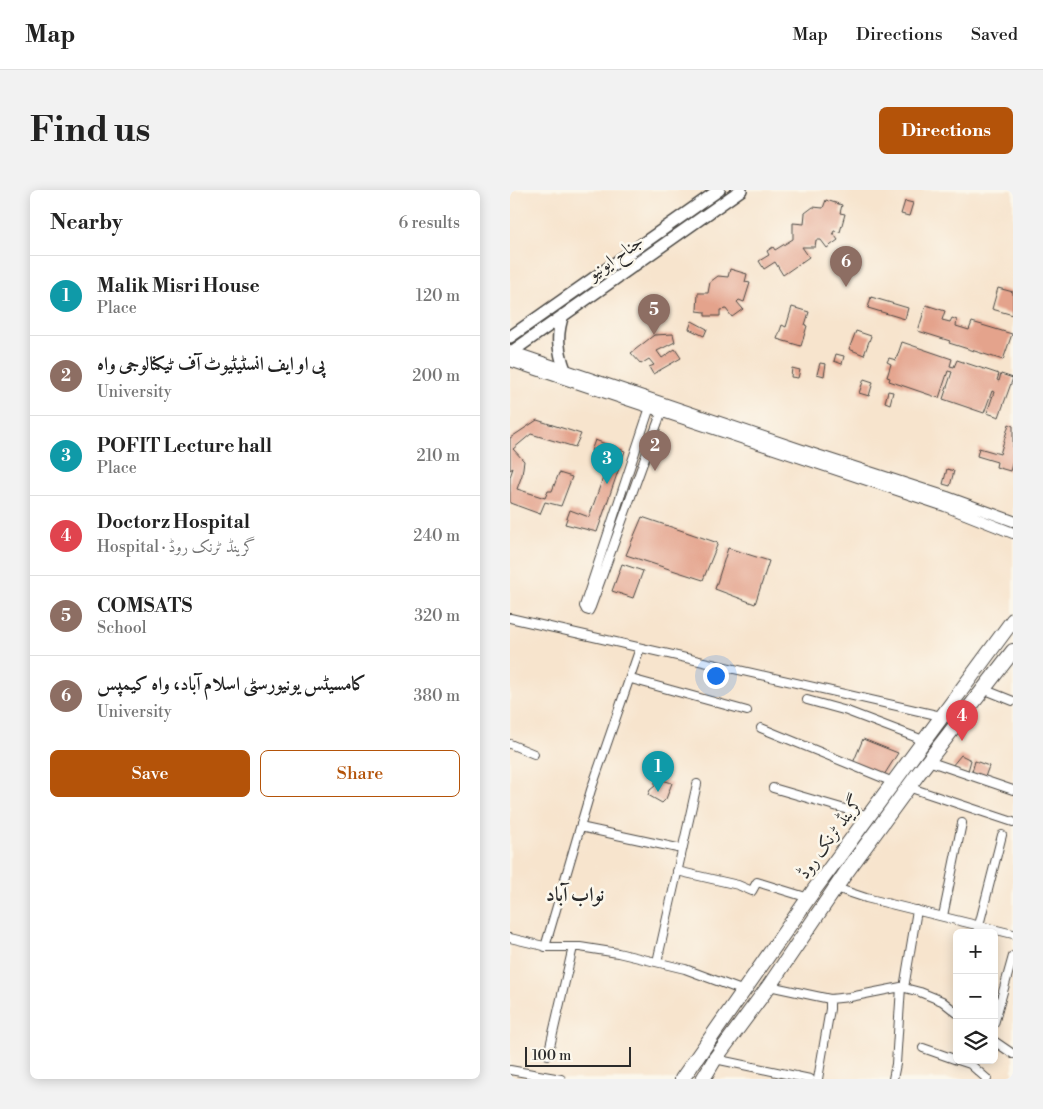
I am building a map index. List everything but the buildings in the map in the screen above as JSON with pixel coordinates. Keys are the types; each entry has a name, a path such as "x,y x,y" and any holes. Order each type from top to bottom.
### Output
{"highway":[{"name":"گرینڈ ٹرنک روڈ","path":"682,1079 868,816 1013,620"},
{"name":"گرینڈ ٹرنک روڈ","path":"703,1079 715,1059 769,986 908,787 983,689 1009,664 1013,651"}],"main road":[{"name":"جناح ایونیو","path":"510,337 719,190"},
{"name":"جناح ایونیو","path":"510,354 741,190"},
{"path":"563,315 558,337 564,374"}],"street":[{"path":"510,354 945,506 1013,533"},
{"path":"652,404 584,606 586,610 589,611 592,607 664,408"},
{"path":"664,408 947,497 1013,521"},
{"path":"510,618 941,716"},
{"path":"545,947 580,827 640,648"},
{"path":"630,679 747,711"},
{"path":"983,689 1013,701"},
{"path":"807,700 847,710 923,740"},
{"path":"762,728 893,782"},
{"path":"510,744 534,754"},
{"path":"928,761 1013,790"},
{"path":"657,962 697,784"},
{"path":"908,787 1013,822"},
{"path":"773,788 868,816"},
{"path":"943,916 962,823"},
{"path":"580,827 682,849"},
{"path":"836,888 866,898 943,916 978,929 1002,835"},
{"path":"677,871 738,885 750,891 752,891 757,882 809,898"},
{"path":"893,1079 903,988 918,910"},
{"path":"998,932 1013,934"},
{"path":"510,938 545,947 573,947 618,953 686,969 744,991"},
{"path":"548,1055 573,947"},
{"path":"995,1019 1013,956"},
{"path":"769,986 830,999 903,988 920,992 942,1001 953,1010"},
{"path":"818,1079 830,999"},
{"path":"998,1044 1013,1054"},
{"path":"923,1048 953,1058"},
{"path":"715,1059 810,1079"},
{"path":"970,1064 987,1079"},
{"path":"510,1070 561,1079"}],"place":[{"name":"کامسیٹس یونیورسٹی اسلام آباد، واہ کیمپس","path":"846,287"},
{"name":"COMSATS","path":"654,335"},
{"name":"پی او ایف انسٹیٹیوٹ آف ٹیکنالوجی واہ","path":"655,471"},
{"name":"POFIT Lecture hall","path":"607,484"},
{"name":"Doctorz Hospital","path":"962,741"},
{"name":"Malik Misri House","path":"658,792"}],"district":[{"name":"نواب آباد","path":"575,894"}]}
